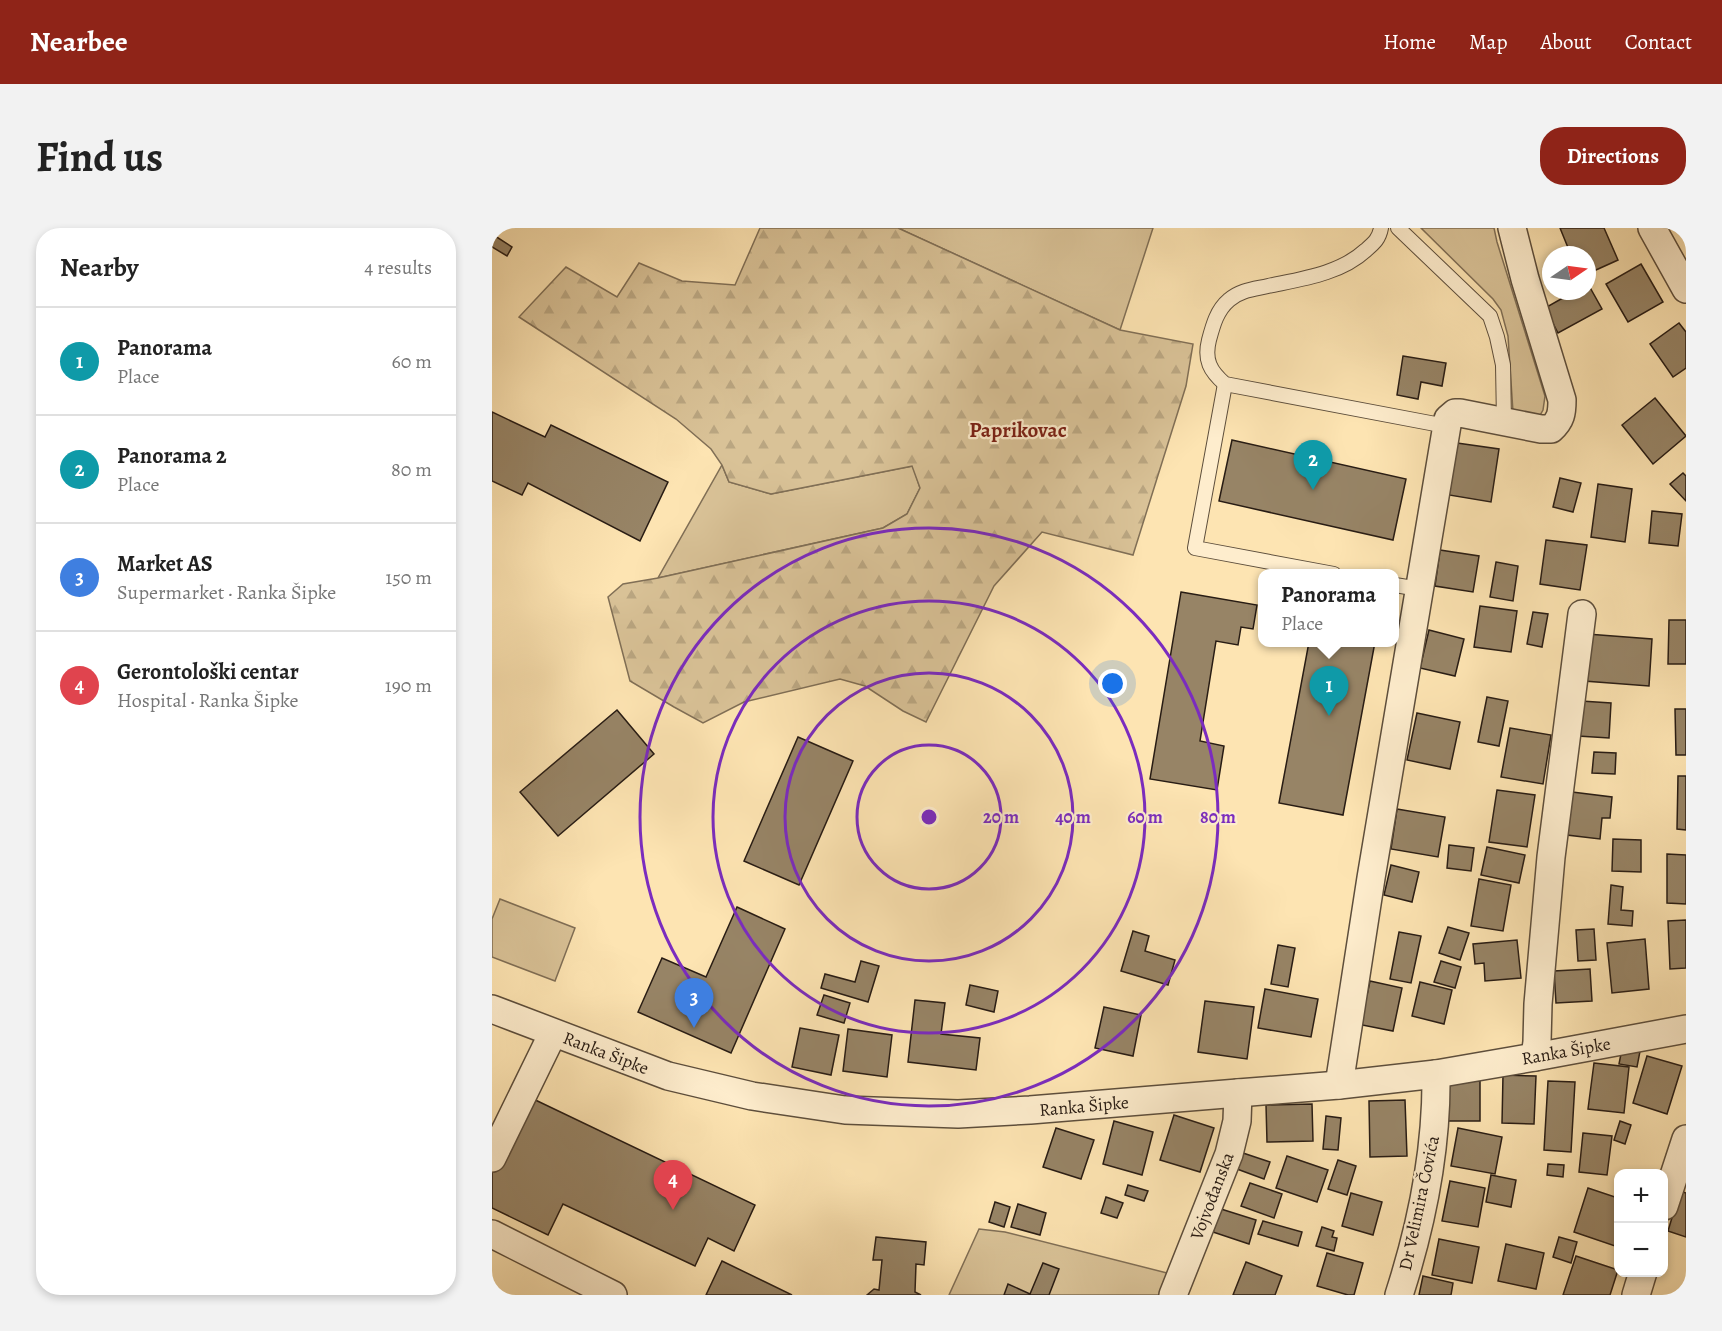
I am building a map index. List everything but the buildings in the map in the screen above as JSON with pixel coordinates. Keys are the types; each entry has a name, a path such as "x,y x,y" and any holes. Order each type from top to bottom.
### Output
{"street":[{"path":"1338,1085 1369,889 1407,587 1448,419 1455,413 1551,429 1562,415 1562,400 1512,228"},
{"path":"1652,228 1686,289"},
{"path":"1535,1057 1551,857 1582,614"},
{"name":"Ranka Šipke","path":"492,1009 668,1076 752,1096 845,1110 958,1114 1338,1085 1436,1074 1686,1029"},
{"path":"492,1158 553,1033"},
{"name":"Dr Velimira Čovića","path":"1399,1295 1415,1239 1431,1162 1436,1106 1436,1074"},
{"name":"Vojvođanska","path":"1173,1295 1229,1154 1237,1121 1238,1093"},
{"path":"1668,1194 1686,1139"},
{"path":"492,1234 613,1295"},
{"path":"1636,1295 1641,1277"}],"lane":[{"path":"1381,228 1379,238 1348,263 1316,275 1245,291 1231,298 1219,310 1208,348 1208,361 1214,374 1225,384 1446,426"},
{"path":"1398,228 1490,316 1503,365 1504,422"},
{"path":"1225,384 1195,548 1312,569"}],"green space":[{"path":"760,228 898,228 1120,330 1193,344 1186,386 1133,555 1042,532 994,586 926,722 903,711 865,686 840,679 744,702 703,723 630,681 608,597 623,584 883,528 907,514 920,488 912,466 771,494 729,482 722,465 711,449 676,419 519,317 566,267 617,297 639,263 682,281 735,285"},
{"path":"898,228 1153,228 1120,330"},
{"path":"1421,228 1494,228 1545,396 1543,410 1539,417 1513,412 1508,336 1501,310 1493,299"},
{"path":"722,465 729,482 771,494 913,466 920,488 907,514 883,528 658,578"},
{"path":"500,899 575,928 555,981 492,957 492,919"},
{"path":"979,1229 1005,1232 1171,1274 1161,1295 949,1295"}],"place":[{"name":"Panorama 2","path":"1313,490"},
{"name":"Panorama","path":"1329,716"},
{"name":"Market AS","path":"694,1028"},
{"name":"Gerontološki centar","path":"673,1210"}],"district":[{"name":"Paprikovac","path":"1018,430"}]}
